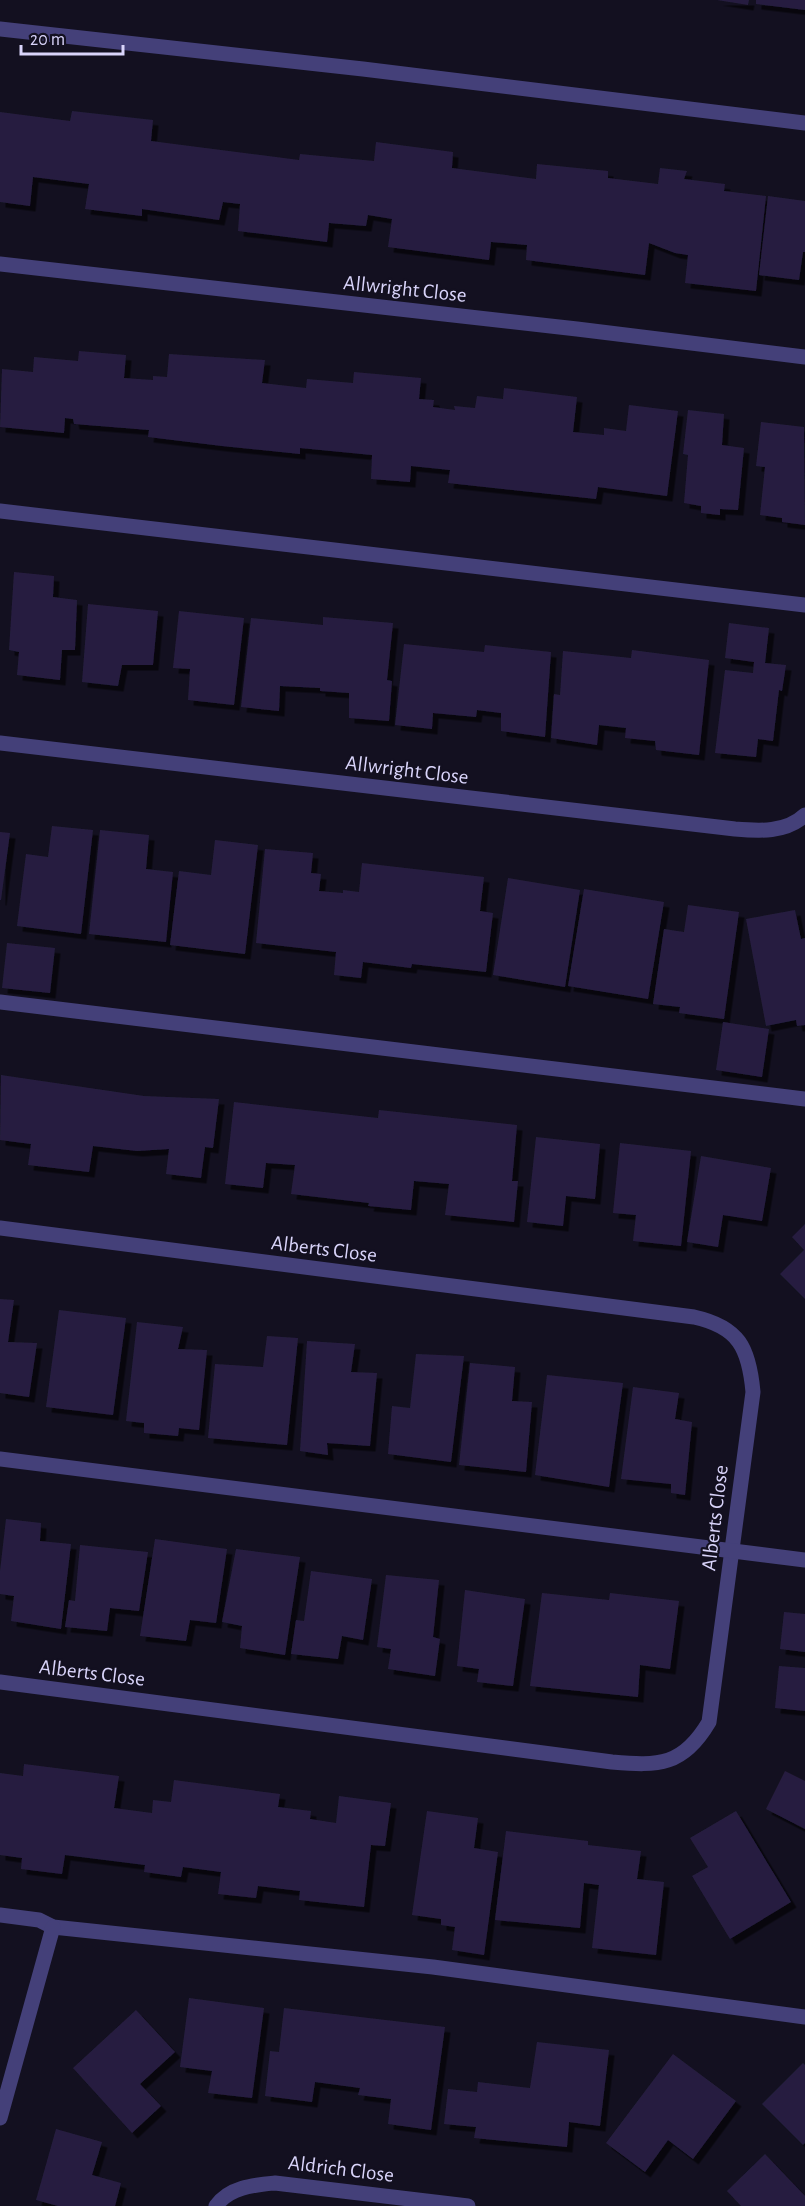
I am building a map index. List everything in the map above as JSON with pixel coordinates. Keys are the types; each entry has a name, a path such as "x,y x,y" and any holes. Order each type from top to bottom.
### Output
{"street":[{"path":"0,29 375,70 805,123"},
{"name":"Allwright Close","path":"0,264 805,357"},
{"path":"0,511 805,605"},
{"name":"Allwright Close","path":"0,743 735,829 763,831 782,828 800,820 805,815"},
{"path":"0,1002 805,1100"},
{"name":"Alberts Close","path":"0,1228 694,1317 717,1324 736,1337 746,1350 753,1392 709,1722 698,1742 678,1757 654,1764 612,1762 0,1682"},
{"path":"0,1459 805,1560"},
{"path":"0,1914 39,1920 53,1927 433,1967 805,2017"},
{"path":"0,2118 53,1927"},
{"name":"Aldrich Close","path":"216,2206 233,2192 250,2185 275,2183 468,2206"}],"building":[{"path":"717,0 749,0 748,5"},
{"path":"756,0 805,0 805,10 756,4"},
{"path":"72,111 153,120 151,141 299,160 300,154 374,161 376,142 453,152 452,168 536,179 537,164 608,171 608,178 658,184 660,168 687,171 684,179 725,184 724,191 766,196 756,291 685,283 688,255 675,253 649,243 645,275 526,260 527,245 491,242 489,260 388,247 392,219 368,215 366,226 329,223 327,242 238,231 240,204 223,202 219,220 142,209 142,216 85,209 89,184 33,177 30,206 0,202 0,112 70,121"},
{"path":"768,196 805,201 805,252 803,252 799,280 759,275"},
{"path":"79,351 126,355 124,378 153,380 153,376 167,377 169,354 265,360 262,383 306,388 307,379 353,383 354,372 421,378 419,399 434,400 433,407 455,410 454,406 475,408 477,396 503,399 504,388 577,397 573,432 604,435 604,428 626,431 629,405 678,411 667,496 598,487 596,499 448,483 450,470 411,466 410,482 371,479 372,455 300,448 300,454 222,446 148,437 149,430 74,424 73,419 65,418 64,433 0,427 2,369 33,372 34,357 78,361"},
{"path":"688,410 724,414 722,445 744,448 738,510 720,509 720,515 701,513 701,506 684,503 688,455 683,454"},
{"path":"761,422 804,427 805,525 782,522 782,518 760,515 765,467 756,466"},
{"path":"14,572 54,576 53,597 77,600 75,650 62,650 60,680 17,675 19,652 9,650"},
{"path":"88,604 158,611 153,665 122,665 118,686 82,682"},
{"path":"179,611 244,618 234,705 188,700 190,669 173,668"},
{"path":"323,617 393,623 387,680 392,681 389,721 349,718 349,693 320,691 320,688 280,686 279,711 241,707 251,618 323,625"},
{"path":"729,623 769,628 765,663 786,665 782,691 779,690 773,741 758,739 756,757 715,753 725,670 753,673 754,662 725,658"},
{"path":"404,644 484,652 485,645 551,652 545,737 501,731 501,713 477,710 476,717 433,713 432,729 395,725"},
{"path":"632,650 709,660 699,755 656,750 655,741 625,738 626,728 599,725 597,745 551,738 554,694 560,695 563,651 631,658"},
{"path":"52,826 93,830 81,934 17,926 26,854 48,857"},
{"path":"100,830 149,835 146,869 173,872 166,942 89,934"},
{"path":"0,832 10,833 1,900 0,900"},
{"path":"215,840 258,845 245,954 170,945 179,871 211,875"},
{"path":"265,849 313,853 311,873 321,874 319,891 359,892 362,863 484,877 480,911 493,913 486,972 412,964 411,968 363,962 361,978 334,975 336,952 256,943"},
{"path":"508,878 580,890 565,987 493,975"},
{"path":"584,889 664,902 648,999 568,986"},
{"path":"688,905 739,912 724,1019 679,1013 680,1007 653,1004 664,929 684,932"},
{"path":"795,910 801,939 805,938 805,1025 797,1026 796,1020 766,1026 746,919"},
{"path":"7,943 55,948 50,993 2,988"},
{"path":"723,1022 769,1029 762,1077 716,1070"},
{"path":"1,1075 144,1096 219,1099 213,1148 205,1147 201,1178 166,1174 169,1149 137,1151 93,1146 89,1172 28,1165 31,1144 0,1140"},
{"path":"234,1102 378,1118 379,1110 517,1125 512,1181 518,1181 514,1222 445,1215 449,1184 414,1181 411,1210 291,1194 295,1165 266,1163 263,1188 225,1184"},
{"path":"536,1137 600,1144 595,1199 566,1196 563,1226 527,1222"},
{"path":"620,1143 691,1151 681,1246 633,1241 636,1215 613,1213"},
{"path":"701,1156 771,1168 762,1221 723,1215 718,1247 687,1242"},
{"path":"805,1224 805,1299 780,1274 804,1250 792,1237"},
{"path":"0,1299 14,1300 8,1342 37,1343 29,1397 0,1393"},
{"path":"59,1310 126,1318 113,1415 46,1407"},
{"path":"137,1322 183,1327 178,1349 207,1350 199,1430 179,1428 178,1436 144,1433 144,1423 126,1421"},
{"path":"267,1336 298,1338 287,1445 208,1438 215,1364 263,1367"},
{"path":"307,1341 355,1344 351,1372 377,1373 370,1446 327,1443 328,1455 300,1451"},
{"path":"416,1354 464,1356 451,1462 388,1454 392,1406 410,1408"},
{"path":"470,1363 515,1367 512,1401 532,1402 526,1472 459,1465"},
{"path":"547,1375 623,1383 609,1487 535,1475"},
{"path":"633,1387 679,1393 675,1419 692,1422 685,1495 671,1493 671,1484 621,1479"},
{"path":"6,1519 41,1523 40,1541 71,1544 61,1629 11,1621 14,1596 0,1594 0,1571"},
{"path":"155,1539 227,1549 216,1623 190,1620 186,1641 140,1636"},
{"path":"80,1545 148,1552 139,1611 110,1608 107,1631 65,1627 69,1600 75,1601"},
{"path":"236,1549 300,1557 285,1655 240,1648 242,1626 222,1622"},
{"path":"311,1571 372,1579 363,1640 342,1636 338,1659 291,1654 296,1620 304,1621"},
{"path":"386,1575 439,1580 433,1637 440,1639 435,1676 388,1669 391,1649 377,1647"},
{"path":"465,1590 525,1599 513,1686 477,1682 479,1669 457,1666"},
{"path":"542,1593 609,1600 610,1593 679,1601 670,1669 640,1665 638,1697 530,1686"},
{"path":"784,1612 805,1614 805,1652 780,1649"},
{"path":"779,1666 805,1668 805,1711 775,1708"},
{"path":"24,1764 119,1776 114,1808 152,1813 153,1800 171,1802 174,1780 280,1794 278,1807 311,1811 310,1819 336,1823 339,1796 391,1803 385,1846 371,1845 364,1907 299,1900 300,1891 258,1886 256,1898 218,1894 221,1872 183,1867 181,1877 144,1872 145,1865 65,1855 62,1874 21,1869 22,1858 0,1855 0,1773 23,1776"},
{"path":"785,1771 805,1781 805,1829 766,1809"},
{"path":"427,1811 478,1818 474,1848 498,1852 484,1955 452,1950 455,1927 441,1925 441,1919 412,1915"},
{"path":"736,1811 791,1902 730,1939 692,1876 708,1867 690,1838"},
{"path":"506,1831 588,1841 588,1845 641,1851 637,1879 664,1882 656,1955 592,1948 599,1885 584,1883 580,1928 495,1920"},
{"path":"189,1998 264,2008 252,2098 208,2093 212,2071 180,2067"},
{"path":"284,2008 445,2027 431,2130 388,2124 391,2099 358,2095 360,2088 315,2082 312,2102 265,2096 270,2051 279,2052"},
{"path":"136,2010 175,2052 140,2084 161,2106 132,2133 73,2068"},
{"path":"537,2042 609,2050 600,2126 569,2122 567,2147 474,2138 476,2127 444,2124 448,2089 477,2092 478,2082 530,2088"},
{"path":"673,2054 736,2101 693,2159 668,2140 645,2172 606,2143"},
{"path":"803,2063 805,2065 805,2143 803,2145 762,2104"},
{"path":"56,2129 102,2142 92,2175 121,2183 115,2206 58,2206 36,2200"},
{"path":"765,2154 805,2196 805,2206 741,2206 727,2191"}]}
